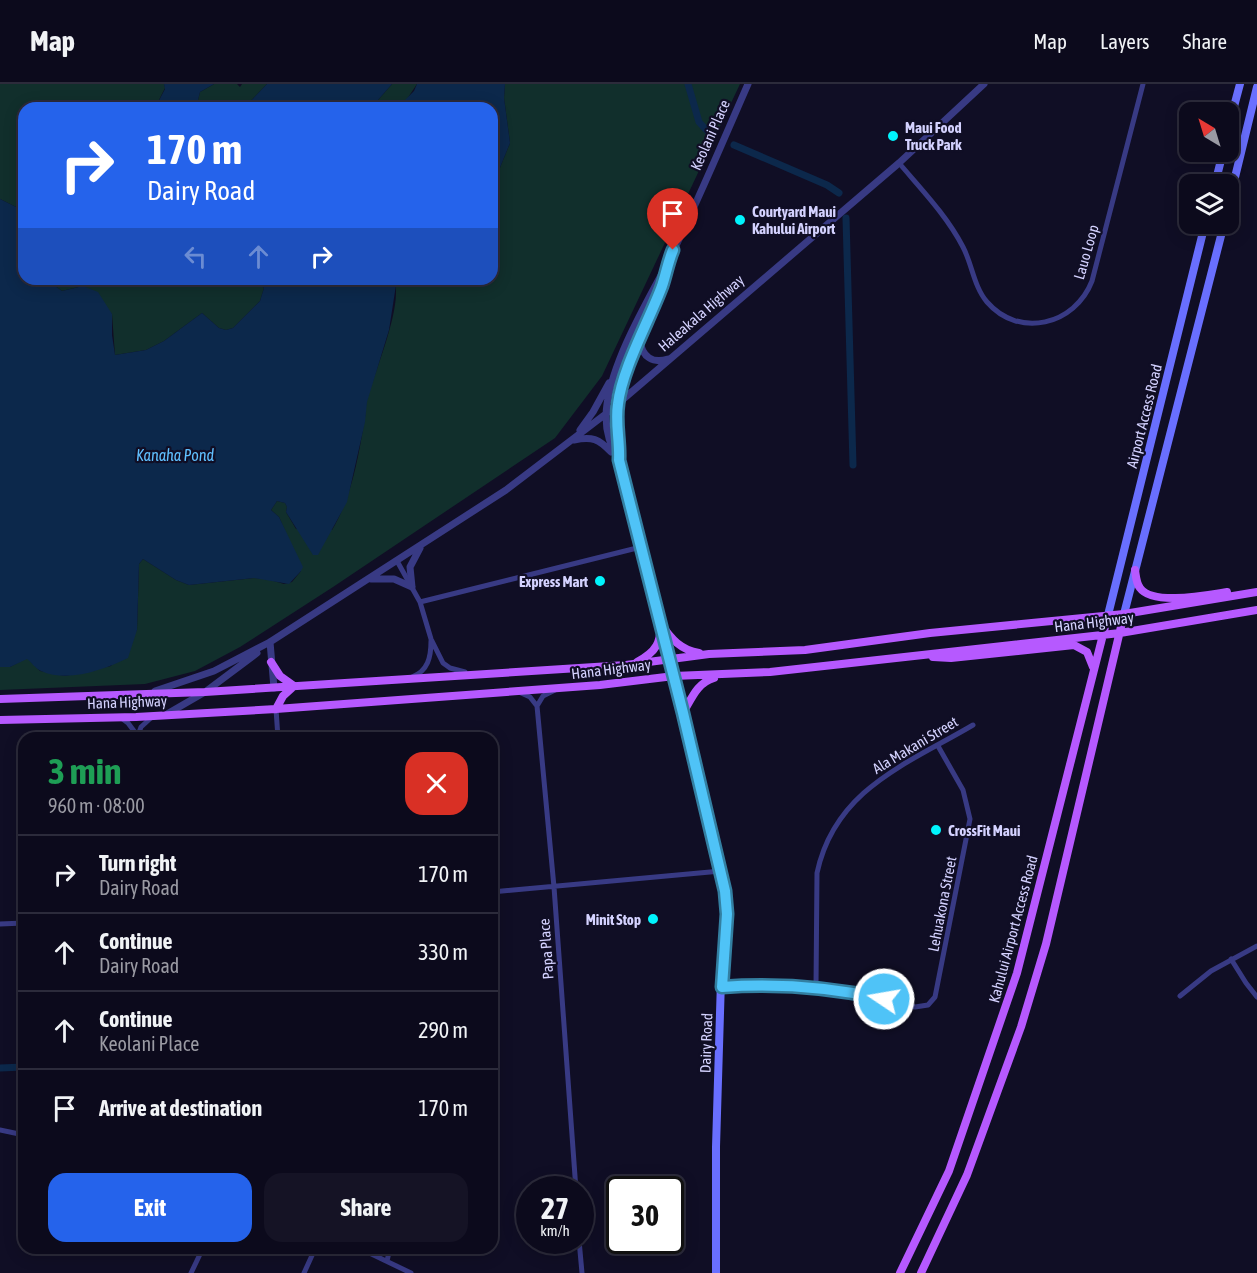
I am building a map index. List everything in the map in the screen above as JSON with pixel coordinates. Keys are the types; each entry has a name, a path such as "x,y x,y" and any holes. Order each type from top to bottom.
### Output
{"main road":[{"path":"1235,102 1240,84"},
{"path":"1236,174 1257,87"},
{"path":"1244,141 1257,107"},
{"name":"Airport Access Road","path":"1108,615 1203,234"},
{"name":"Airport Access Road","path":"1124,614 1221,234"},
{"path":"1135,570 1138,587 1149,596 1156,598 1192,597 1257,587"},
{"name":"Hana Highway","path":"0,699 274,688 626,665 709,654 805,650 942,632 1124,614 1257,592"},
{"name":"Hana Highway","path":"0,720 276,709 556,689 674,676 770,672 1119,633 1257,610"},
{"path":"921,1273 967,1175 1024,1017 1046,944 1124,614"},
{"name":"Kahului Airport Access Road","path":"900,1273 949,1171 1017,973 1108,615"},
{"path":"660,622 667,634 679,645 690,651 709,654"},
{"path":"626,665 639,661 654,649 661,636 660,622"},
{"path":"900,656 951,658 1074,645 1084,650 1091,658 1094,668 1091,677"},
{"name":"Dairy Road","path":"669,659 727,905 716,1147 716,1273"},
{"path":"271,662 280,676 294,686 283,696 276,709"},
{"path":"683,713 702,683 727,675"},
{"path":"274,688 276,709"},
{"path":"0,705 16,698"}],"street":[{"name":"Keolani Place","path":"607,413 613,376 748,84"},
{"name":"Haleakala Highway","path":"144,695 214,671 270,642 506,490 607,413 623,393 670,357 899,163 984,84"},
{"name":"Lauo Loop","path":"899,163 951,226 964,249 980,291 988,302 1002,314 1015,320 1030,323 1051,320 1071,310 1089,288 1143,84"},
{"name":"Keolani Place","path":"623,393 641,338 663,283 667,263"},
{"path":"623,393 617,383 636,336 639,318"},
{"path":"641,338 642,350 648,357 659,361 670,357"},
{"path":"572,441 593,412 613,376"},
{"path":"618,402 616,424 620,444 619,460"},
{"path":"607,413 606,426 611,447 619,460 669,659"},
{"path":"572,441 587,438 597,440 619,460"},
{"path":"412,587 410,567 422,544"},
{"path":"420,602 641,547"},
{"path":"397,561 420,602 431,639 447,666 473,674"},
{"path":"368,580 394,579 412,587"},
{"path":"407,678 421,672 427,666 431,655 431,639"},
{"name":"Haleakala Highway","path":"166,714 205,692 270,642"},
{"path":"270,642 274,688"},
{"path":"515,692 528,696 537,706 543,696 556,689"},
{"name":"Papa Place","path":"537,706 554,886 575,1176"},
{"path":"276,709 278,732"},
{"path":"139,732 141,727 155,715"},
{"path":"119,717 128,723 134,732"},
{"name":"Ala Makani Street","path":"816,987 818,873 822,855 833,830 855,799 873,783 973,725"},
{"name":"Lehuakona Street","path":"816,987 915,1006 928,1005 936,997 970,819 963,790 938,746"},
{"path":"498,891 721,872"},
{"path":"0,924 18,923"},
{"path":"1180,996 1202,977 1257,946"},
{"path":"1231,959 1257,997"},
{"path":"722,987 746,985 816,987"},
{"path":"0,1130 18,1134"},
{"path":"191,1273 200,1254"},
{"path":"304,1273 313,1254"},
{"path":"371,1254 411,1273"},
{"path":"387,1262 389,1254"},
{"path":"580,1254 582,1273"}],"green space":[{"path":"0,84 164,84 165,88 158,102 18,102 18,208 0,199"},
{"path":"214,84 237,84 240,87 242,84 267,84 250,102 198,102 200,92"},
{"path":"392,84 417,84 405,102 376,102"},
{"path":"505,84 740,84 602,376 555,438 333,587 240,647 195,671 145,684 0,690 0,667 10,667 27,658 40,671 65,676 111,666 137,630 139,564 143,559 176,580 189,585 254,578 284,584 292,582 301,571 279,517 271,510 277,501 285,503 286,512 296,529 332,530 339,518 353,478 367,400 392,321 395,285 498,285 498,172 510,143 504,98"},
{"path":"54,285 261,285 264,288 260,301 233,328 226,330 219,328 202,313 164,341 146,350 115,355 112,314 83,286 62,291"}],"water":[{"path":"164,84 214,84 200,92 198,102 158,102 165,89"},
{"path":"267,84 392,84 376,102 250,102"},
{"path":"417,84 505,84 504,98 510,143 498,172 498,102 403,102 414,91"},
{"name":"Kanaha Pond","path":"0,199 18,208 18,285 54,285 62,291 83,286 98,292 112,314 115,355 146,350 164,341 202,313 219,328 226,330 233,328 260,301 264,288 261,285 396,285 389,330 367,402 365,422 347,502 318,555 313,555 286,512 285,503 277,501 271,510 279,517 303,567 289,584 254,578 189,585 176,580 143,559 139,564 137,630 128,658 85,674 62,676 39,670 27,659 10,667 0,667"}],"waterway":[{"path":"688,84 699,122 710,134"},
{"path":"734,145 827,185 839,193"},
{"path":"846,218 853,465"},
{"path":"0,1068 18,1067"}],"place":[{"name":"Maui Food Truck Park","path":"893,136"},
{"name":"Courtyard Maui Kahului Airport","path":"740,220"},
{"name":"Express Mart","path":"600,581"},
{"name":"CrossFit Maui","path":"936,830"},
{"name":"Minit Stop","path":"653,919"}],"route":[{"path":"673,250 667,263 663,283 620,391 616,424 620,444 619,460 725,891 727,914 722,987 793,985 884,999"}]}
